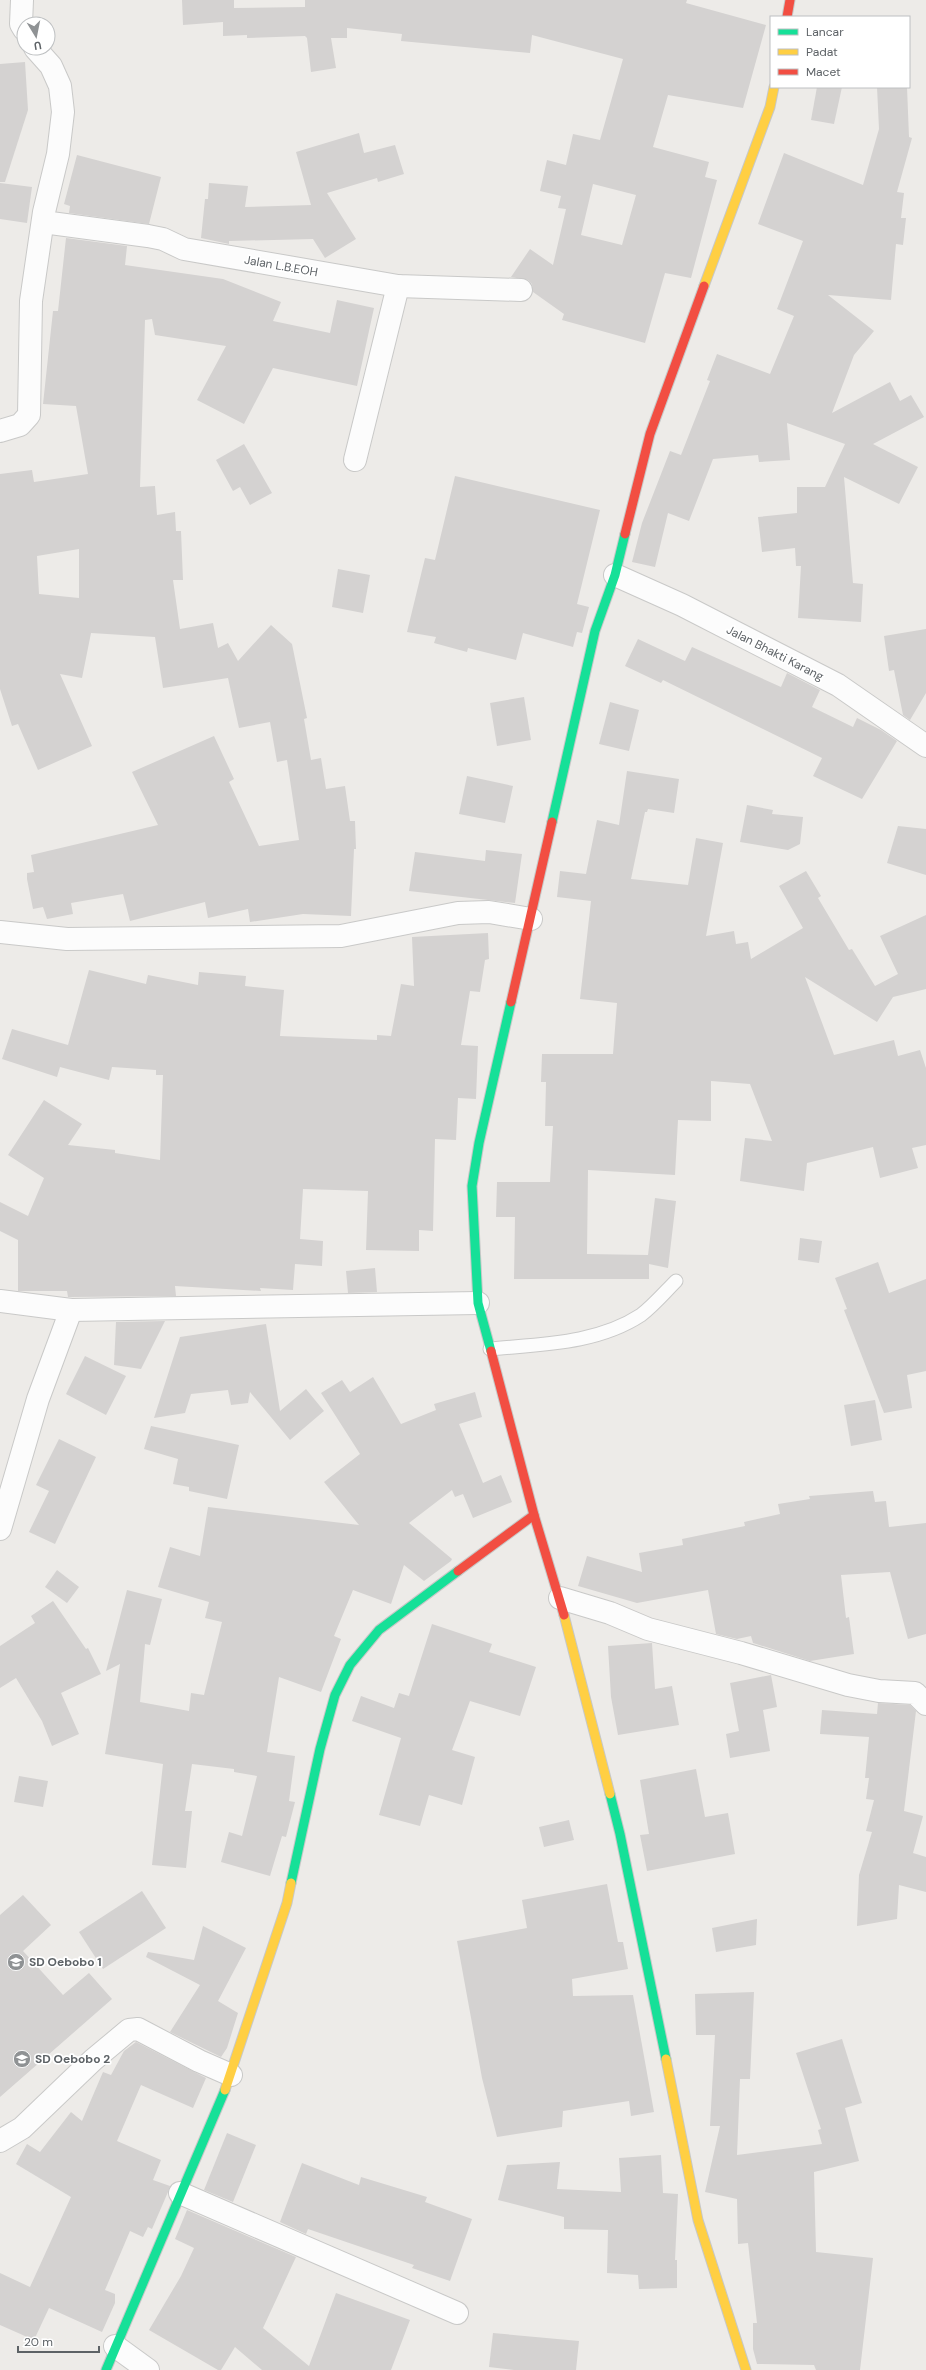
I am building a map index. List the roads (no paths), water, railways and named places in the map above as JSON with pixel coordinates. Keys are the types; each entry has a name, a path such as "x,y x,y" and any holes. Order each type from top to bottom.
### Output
{"street":[{"path":"22,0 22,16"},
{"path":"787,16 790,0"},
{"path":"0,431 20,425 29,415 31,301 43,222 58,154 64,112 60,86 52,66 43,56"},
{"path":"746,2370 698,2220 620,1834 560,1598 534,1515 478,1303 472,1186 479,1143 531,919 595,631 615,575 650,434 770,107 774,88"},
{"name":"Jalan L.B.EOH","path":"43,222 148,236 163,239 184,249 398,286 521,290"},
{"path":"355,460 398,286"},
{"name":"Jalan Bhakti Karang","path":"615,575 682,606 838,685 926,746"},
{"path":"0,932 67,939 341,936 458,914 489,912 531,919"},
{"path":"0,1301 71,1310 478,1303"},
{"path":"0,1528 38,1399 71,1310"},
{"path":"106,2370 231,2075 287,1903 320,1749 335,1695 350,1665 380,1630 534,1515"},
{"path":"560,1598 610,1613 659,1632 741,1653 848,1685 879,1691 922,1693"},
{"path":"0,2141 22,2128 93,2060 129,2030 138,2029 199,2061 231,2075"},
{"path":"180,2194 457,2313"},
{"path":"115,2346 148,2370"}],"lane":[{"path":"490,1349 570,1341 601,1334 641,1314 676,1281"}],"place":[{"name":"SD Oebobo 1","path":"16,1962"},
{"name":"SD Oebobo 2","path":"22,2059"}]}
